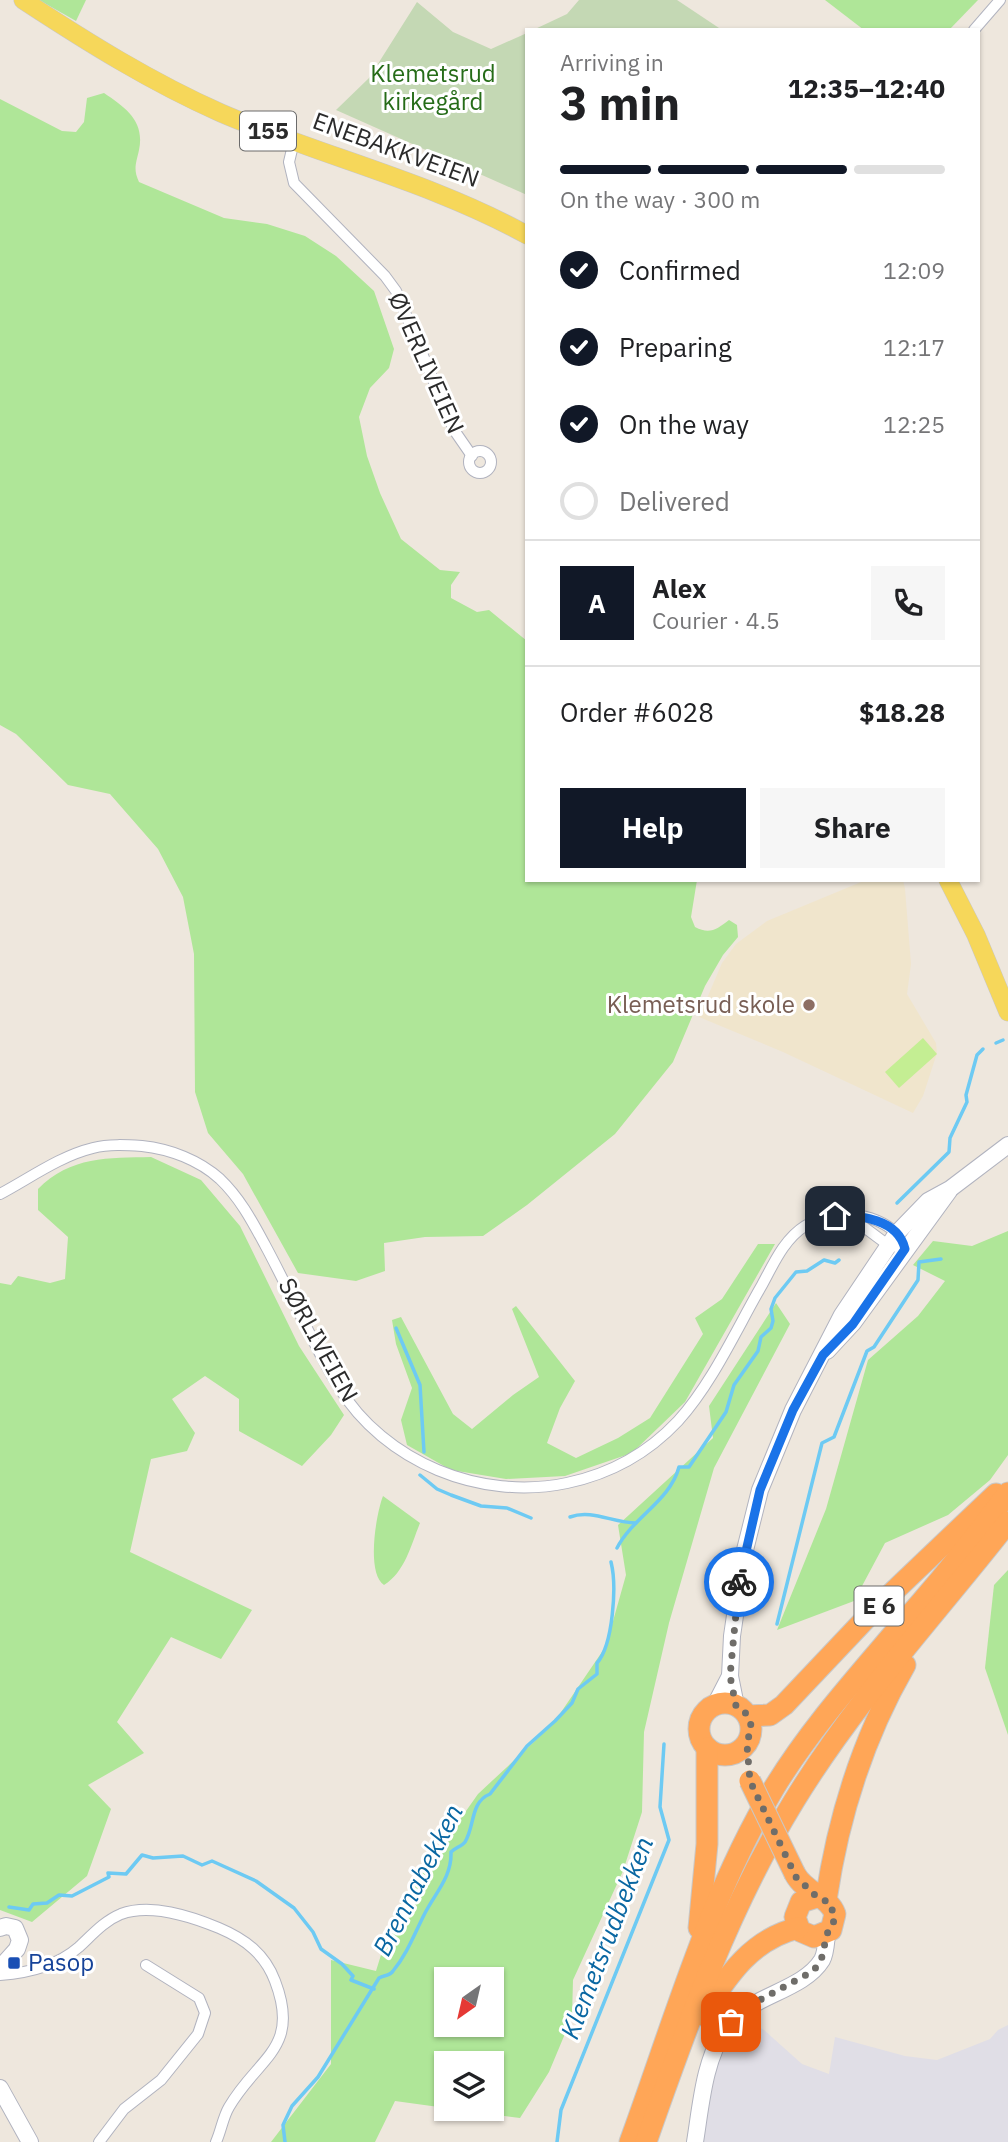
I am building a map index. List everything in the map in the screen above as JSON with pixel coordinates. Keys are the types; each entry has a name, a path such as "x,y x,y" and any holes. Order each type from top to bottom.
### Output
{"highway":[{"name":"E 6","path":"646,2142 680,2050 700,1972 716,1752 700,1737 699,1724 705,1713 733,1709 770,1715 784,1705 872,1612 1008,1484"},
{"name":"E 6","path":"630,2142 700,1972 741,1849 790,1763 839,1697 960,1556 1008,1493"},
{"name":"E 6","path":"700,1972 813,1772 870,1692 1008,1522"},
{"name":"E 6","path":"680,2050 721,1985 745,1957 778,1933 812,1917 872,1727 936,1611"},
{"path":"733,1709 751,1732 747,1745 749,1780 796,1875 812,1917"},
{"path":"716,1752 739,1752 747,1745"},
{"path":"716,1752 749,1780"}],"main road":[{"name":"ENEBAKKVEIEN","path":"23,0 105,52 178,93 294,141 450,196 525,234"},
{"path":"949,882 976,935 1008,1012"},
{"path":"997,1157 1008,1131"},
{"path":"733,1709 730,1676 736,1602 748,1534 760,1490 787,1422 837,1323 893,1239 928,1201 997,1157 1008,1145"},
{"path":"823,1355 853,1324 950,1189"},
{"path":"695,2142 708,2069 725,2029 738,2015 806,1976 817,1966 812,1917"},
{"path":"0,1928 10,1926 20,1936 17,1950 0,1968 0,1976"},
{"path":"0,2088 30,2142"}],"street":[{"path":"976,28 1000,0"},
{"name":"ØVERLIVEIEN","path":"294,141 289,162 294,183 380,271 396,291 454,430 472,456"},
{"name":"SØRLIVEIEN","path":"0,1194 61,1160 91,1148 108,1145 156,1147 193,1160 219,1178 247,1213 338,1386 360,1414 386,1440 432,1468 470,1482 510,1487 537,1487 593,1476 651,1446 681,1417 698,1394 785,1246 803,1227 818,1219 835,1216 866,1216 905,1249"},
{"path":"0,1976 57,1962 104,1923 134,1910 166,1912 203,1922 228,1932 255,1949 268,1965 278,1989 283,2008 283,2028 272,2052 229,2106 216,2142"},
{"path":"99,2142 124,2109 166,2075 177,2057 198,2034 204,2020 204,2006 199,1998 146,1965"}],"shaded area":[{"name":"Klemetsrud skole","path":"861,882 903,882 911,964 907,994 936,1043 937,1053 923,1096 913,1113 783,1052 699,1017 722,963 736,944 767,921"},
{"path":"745,2024 754,2024 764,2030 802,2064 829,2074 835,2037 905,2056 937,2060 990,2039 998,2030 1008,2025 1008,2142 702,2142 719,2055 735,2029"}],"green space":[{"path":"39,0 86,0 76,21"},
{"name":"Klemetsrud kirkegård","path":"579,0 677,0 719,28 537,28 567,14"},
{"path":"825,0 978,0 951,28 861,28"},
{"name":"Klemetsrud kirkegård","path":"417,2 453,32 491,49 525,34 525,194 336,110 369,78"},
{"path":"104,93 132,116 140,140 136,166 139,182 224,218 267,224 305,236 336,256 374,291 394,349 389,368 370,388 359,417 367,456 380,493 401,539 440,570 460,572 451,585 451,598 477,612 489,610 525,639 525,882 697,882 691,917 695,927 705,931 713,930 729,920 737,925 738,937 723,955 705,986 673,1062 615,1134 527,1205 483,1236 425,1237 384,1243 385,1271 356,1281 298,1273 243,1174 208,1133 195,1092 194,954 183,897 158,849 110,794 68,785 16,734 0,725 0,99 62,131 76,132 84,122 87,98"},
{"path":"923,1038 937,1054 899,1088 885,1072"},
{"path":"151,1157 201,1180 240,1226 299,1346 344,1415 331,1435 302,1466 239,1431 239,1399 205,1376 172,1399 195,1433 187,1451 151,1459 130,1552 252,1610 221,1659 171,1637 117,1722 144,1753 88,1785 111,1809 87,1876 32,1922 0,1910 0,1283 11,1285 18,1276 50,1283 65,1279 68,1237 38,1210 38,1189 50,1178 63,1170 91,1161"},
{"path":"1008,1231 1008,1455 990,1480 948,1515 885,1543 854,1601 777,1630 826,1509 868,1360 918,1316 945,1281 913,1265 933,1241 972,1246"},
{"path":"758,1244 775,1244 685,1402 632,1453 565,1476 506,1479 451,1470 407,1445 401,1420 412,1388 396,1344 392,1320 401,1317 453,1414 472,1429 539,1377 512,1309 516,1306 575,1381 560,1408 547,1443 576,1458 618,1438 650,1418 703,1334 695,1318 722,1299"},
{"path":"776,1303 790,1324 714,1468 669,1623 644,1732 642,1812 623,1871 573,1980 572,2017 549,2072 520,2118 504,2116 504,2051 434,2051 434,2106 395,2101 375,2142 271,2142 331,2064 331,1960 376,1971 394,1913 478,1794 553,1724 606,1646 626,1575 618,1525 713,1438 709,1406"},
{"path":"383,1496 420,1523 402,1565 384,1585 375,1569 374,1556 375,1529"},
{"path":"1008,1570 1008,1735 985,1668 994,1585"}],"waterway":[{"path":"996,1043 1003,1040"},
{"name":"Brennabekken","path":"897,1203 949,1152 950,1138 967,1102 966,1095 977,1055 983,1049"},
{"name":"Klemetsrudbekken","path":"777,1624 822,1443 834,1437 867,1351 874,1347 918,1280 919,1262 941,1259"},
{"name":"Brennabekken","path":"617,1548 632,1527 668,1490 679,1467 689,1467 726,1412 734,1385 758,1351 761,1337 771,1328 771,1309 775,1298 796,1272 807,1271 824,1260 835,1263 839,1260"},
{"path":"396,1328 420,1385 424,1452"},
{"path":"420,1475 437,1489 451,1495 481,1506 507,1508 531,1518"},
{"path":"570,1517 594,1515 636,1523"},
{"name":"Brennabekken","path":"285,2142 283,2125 292,2106 318,2077 379,1978 392,1973 402,1958 446,1877 451,1852 465,1842 468,1836 479,1803 490,1794 527,1746 572,1703 578,1689 597,1674 597,1663 607,1643 612,1615 614,1585 611,1562"},
{"name":"Klemetsrudbekken","path":"557,2142 561,2110 669,1840 660,1807 664,1744"},
{"path":"9,1907 29,1910 33,1904 47,1903 59,1895 72,1896 109,1877 108,1873 126,1874 142,1855 153,1858 183,1856 202,1865 212,1861 256,1881 294,1908 313,1932 321,1949 342,1964 353,1976 351,1980 374,1989"}],"way so far":[{"path":"731,2022 758,2001 813,1971 824,1954 827,1934 835,1919 834,1908 830,1903 817,1897 796,1877 749,1779 747,1745 751,1736 751,1725 745,1712 736,1706 730,1676 739,1582"}],"place":[{"name":"Klemetsrud skole","path":"809,1005"},
{"name":"Pasop","path":"14,1963"}],"route":[{"path":"739,1582 760,1490 793,1410 823,1355 853,1324 905,1249 904,1242 897,1233 877,1221 866,1216 835,1216"}]}
